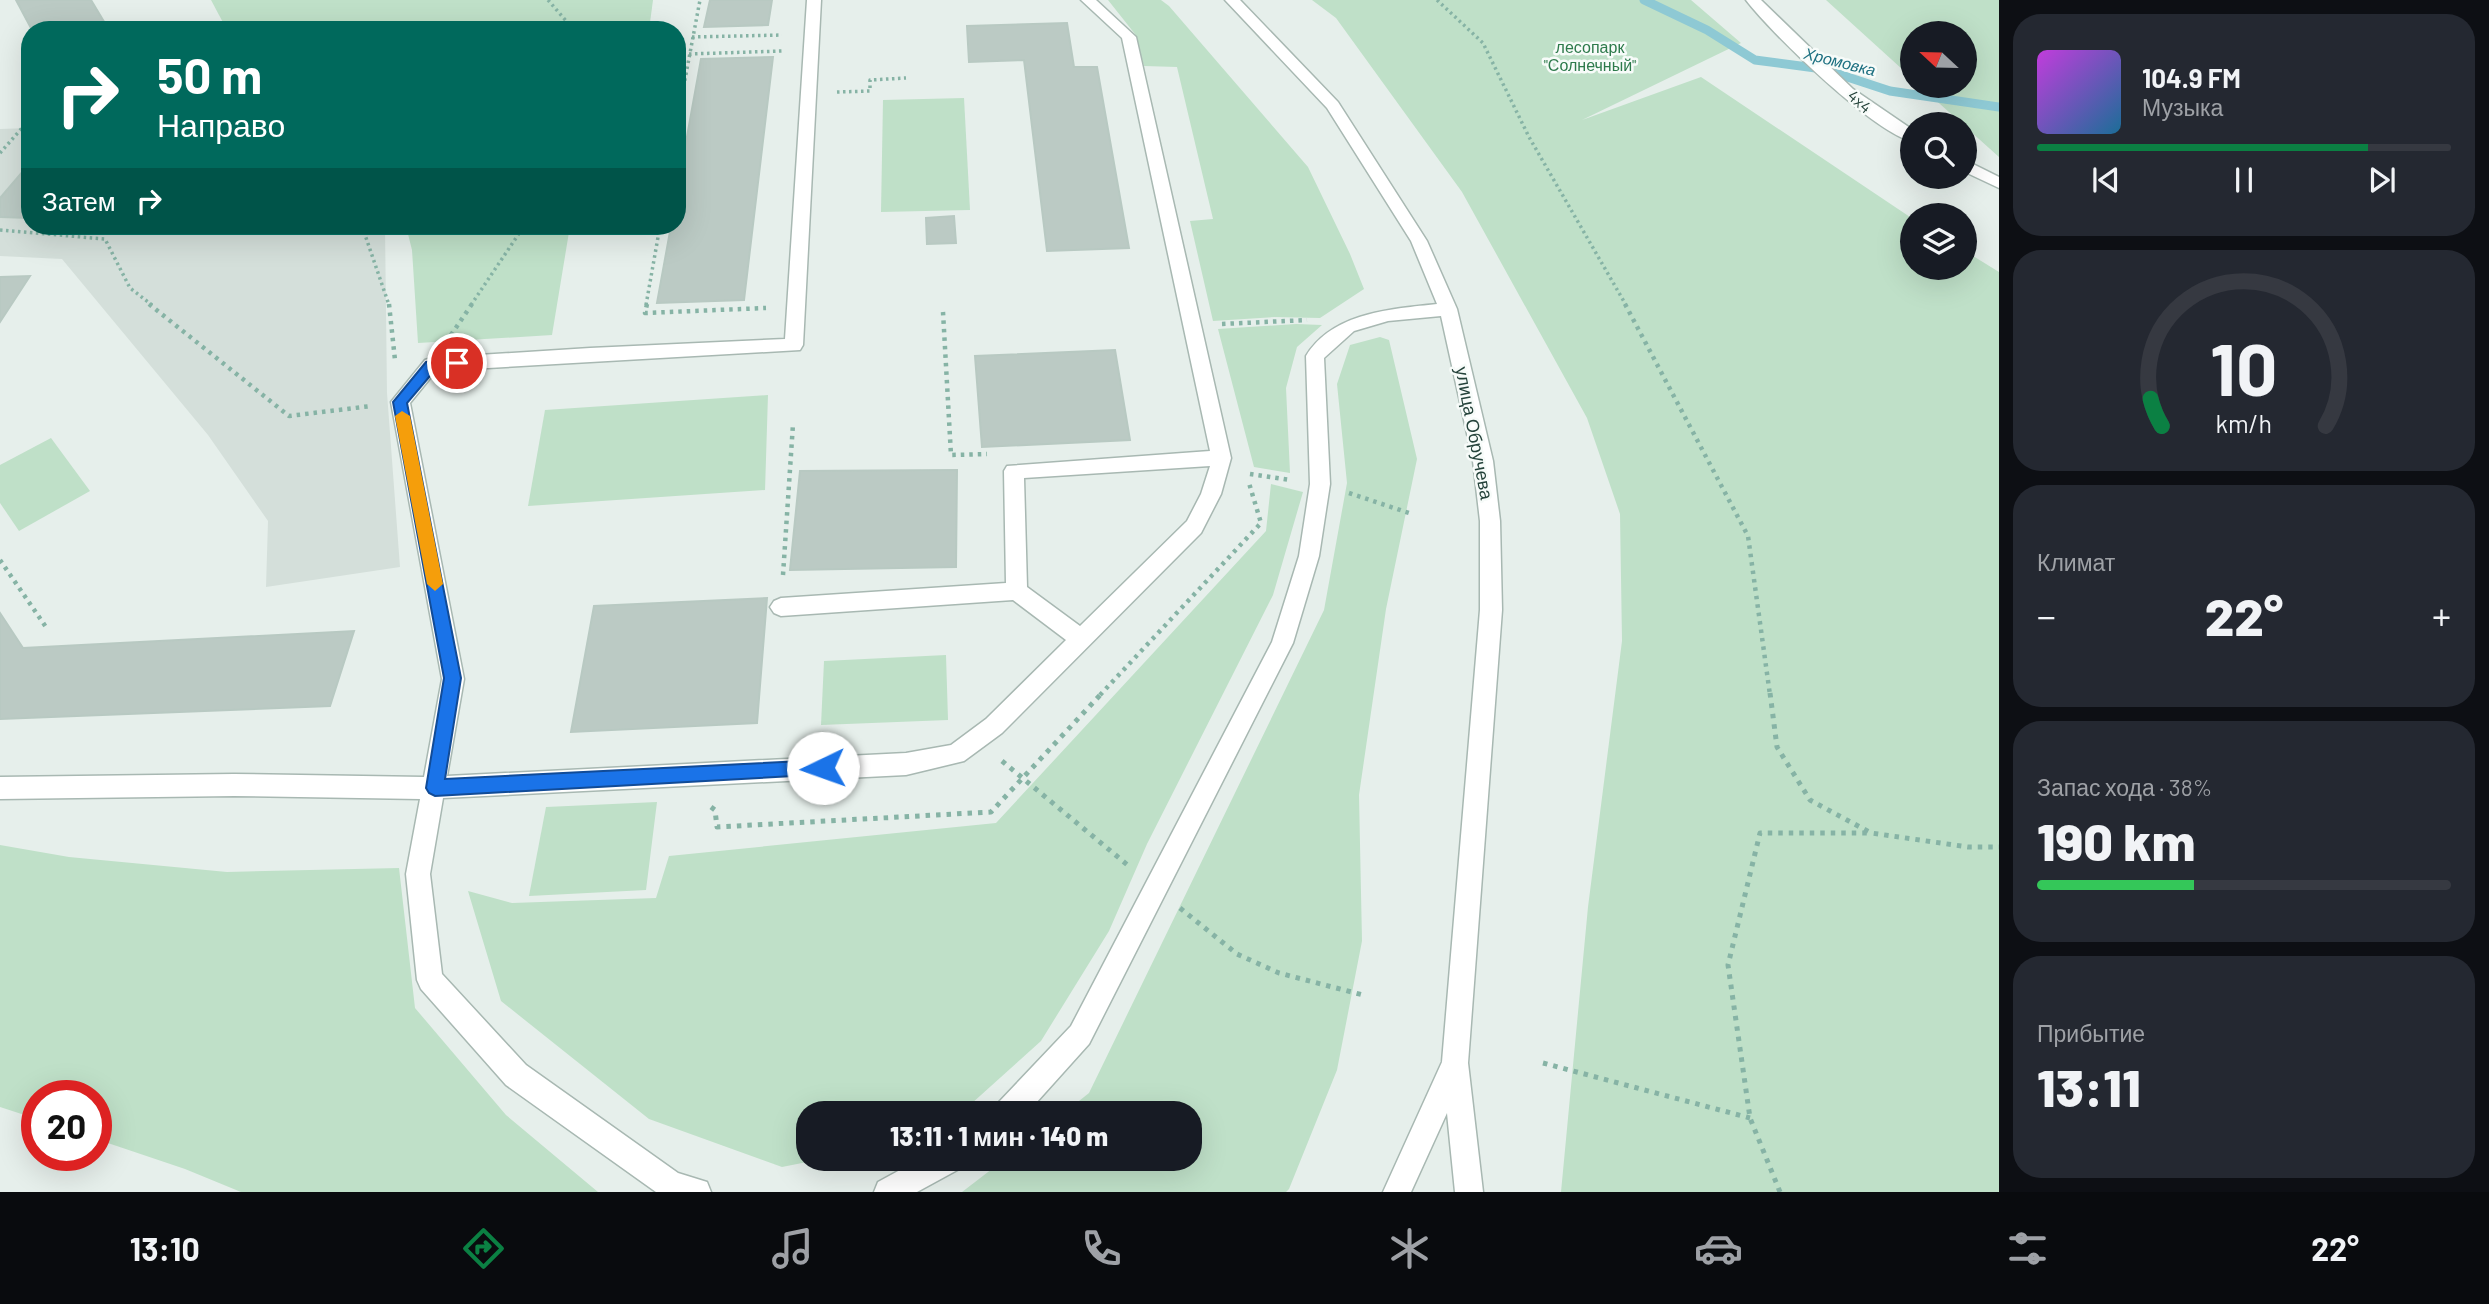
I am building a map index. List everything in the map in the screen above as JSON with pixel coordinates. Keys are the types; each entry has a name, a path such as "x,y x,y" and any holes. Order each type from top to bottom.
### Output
{"street":[{"path":"697,1192 672,1185 516,1075 430,980 418,874 453,678 400,402 431,365 590,354 794,345 814,0"},
{"path":"0,788 234,785 435,788 906,764 956,754 995,726 1194,527 1208,508 1221,458 1129,37 1088,0"},
{"name":"улица Обручева","path":"1232,0 1333,105 1419,241 1448,309 1483,461 1491,534 1491,610 1455,1063 1469,1192"},
{"name":"4x4","path":"1753,0 1833,78 1883,121 1900,130"},
{"path":"1977,171 1999,183"},
{"path":"1019,1101 1080,1035 1282,643 1309,556 1320,484 1315,356 1348,327 1388,316 1448,309"},
{"path":"1017,591 1014,471 1221,458"},
{"path":"781,607 1017,591 1082,640"},
{"name":"улица Обручева","path":"1397,1192 1455,1063"},
{"path":"888,1192 927,1171"}],"path":[{"path":"548,0 566,21"},
{"path":"686,71 700,0"},
{"path":"1437,0 1483,43 1529,136 1644,336 1748,537 1777,747 1810,800 1871,833"},
{"path":"692,37 792,35"},
{"path":"689,54 791,51"},
{"path":"807,93 870,90 870,80 906,78"},
{"path":"0,153 21,130"},
{"path":"0,230 21,232"},
{"path":"58,235 105,239 130,288 289,416 400,402 388,298 365,235"},
{"path":"431,365 518,235"},
{"path":"658,235 645,313 766,308"},
{"path":"943,312 951,455 972,455"},
{"path":"1221,324 1294,319"},
{"path":"781,607 793,424"},
{"path":"708,804 715,810 717,827 991,812 1261,523 1246,474"},
{"path":"0,560 48,630"},
{"path":"1780,1192 1750,1118 1728,965 1760,833 1871,833 1968,847 1999,847"},
{"path":"1543,1063 1750,1118"}],"shaded area":[{"path":"21,128 21,235 385,235 387,393 400,567 266,587 268,521 208,435 62,259 0,256 0,129"}],"green space":[{"path":"211,0 653,0 650,21 222,21"},
{"path":"1108,0 1161,0 1169,6 1308,167 1364,289 1320,318 1274,317 1213,321 1190,221 1213,219 1177,67 1144,66 1135,34"},
{"name":"лесопарк \"Солнечный\"","path":"1312,0 1691,0 1741,43 1582,120 1701,77 1900,210 1900,280 1977,280 1977,258 1999,272 1999,1192 1561,1192 1588,907 1622,641 1620,514 1587,418 1462,192 1336,18"},
{"path":"1826,0 1999,0 1999,157 1977,137 1977,112 1949,112 1933,98 1978,98 1978,21 1900,21 1900,67"},
{"path":"964,98 970,210 881,212 883,100"},
{"path":"408,235 569,235 552,335 418,343 412,250"},
{"path":"1322,325 1297,347 1286,388 1290,473 1254,467 1218,329"},
{"path":"1380,337 1389,340 1417,459 1386,609 1359,795 1362,941 1337,1070 1289,1189 1286,1192 962,1192 989,1171 1202,1171 1202,1101 1079,1101 1089,1093 1324,610 1347,483 1337,384 1350,345"},
{"path":"768,395 765,490 528,506 545,410"},
{"path":"51,438 90,491 19,531 0,503 0,465"},
{"path":"1271,484 1303,492 1273,595 1147,844 1109,931 1041,1041 974,1101 796,1101 796,1164 782,1167 649,1119 501,1001 468,891 512,903 656,898 669,856 996,823 1266,531"},
{"path":"946,655 948,720 821,725 824,661"},
{"path":"657,802 646,890 529,896 546,807"},
{"path":"0,845 69,857 227,872 399,868 415,1008 506,1115 598,1192 241,1192 185,1169 112,1144 112,1080 21,1080 21,1114 0,1107"}],"building":[{"path":"16,0 91,0 104,21 27,21"},
{"path":"710,0 772,0 768,25 704,27"},
{"path":"1067,23 1074,67 1097,67 1129,248 1047,251 1024,60 969,62 967,26"},
{"path":"773,57 744,300 657,303 669,235 686,235 686,142 701,59"},
{"path":"21,174 21,218 0,217 0,198"},
{"path":"954,216 956,243 927,244 926,218"},
{"path":"30,276 0,322 0,277"},
{"path":"1115,350 1130,440 982,447 975,356"},
{"path":"957,470 956,567 790,570 800,471"},
{"path":"767,598 757,723 571,732 594,606"},
{"path":"0,613 23,648 354,631 330,706 0,719"}],"waterway":[{"name":"Хромовка","path":"1644,0 1707,30 1755,60 1823,69 1890,91 1999,107"}],"slow traffic":[{"path":"402,416 435,584"}],"route":[{"path":"457,363 431,365 400,402 453,678 435,788 823,768"}]}
